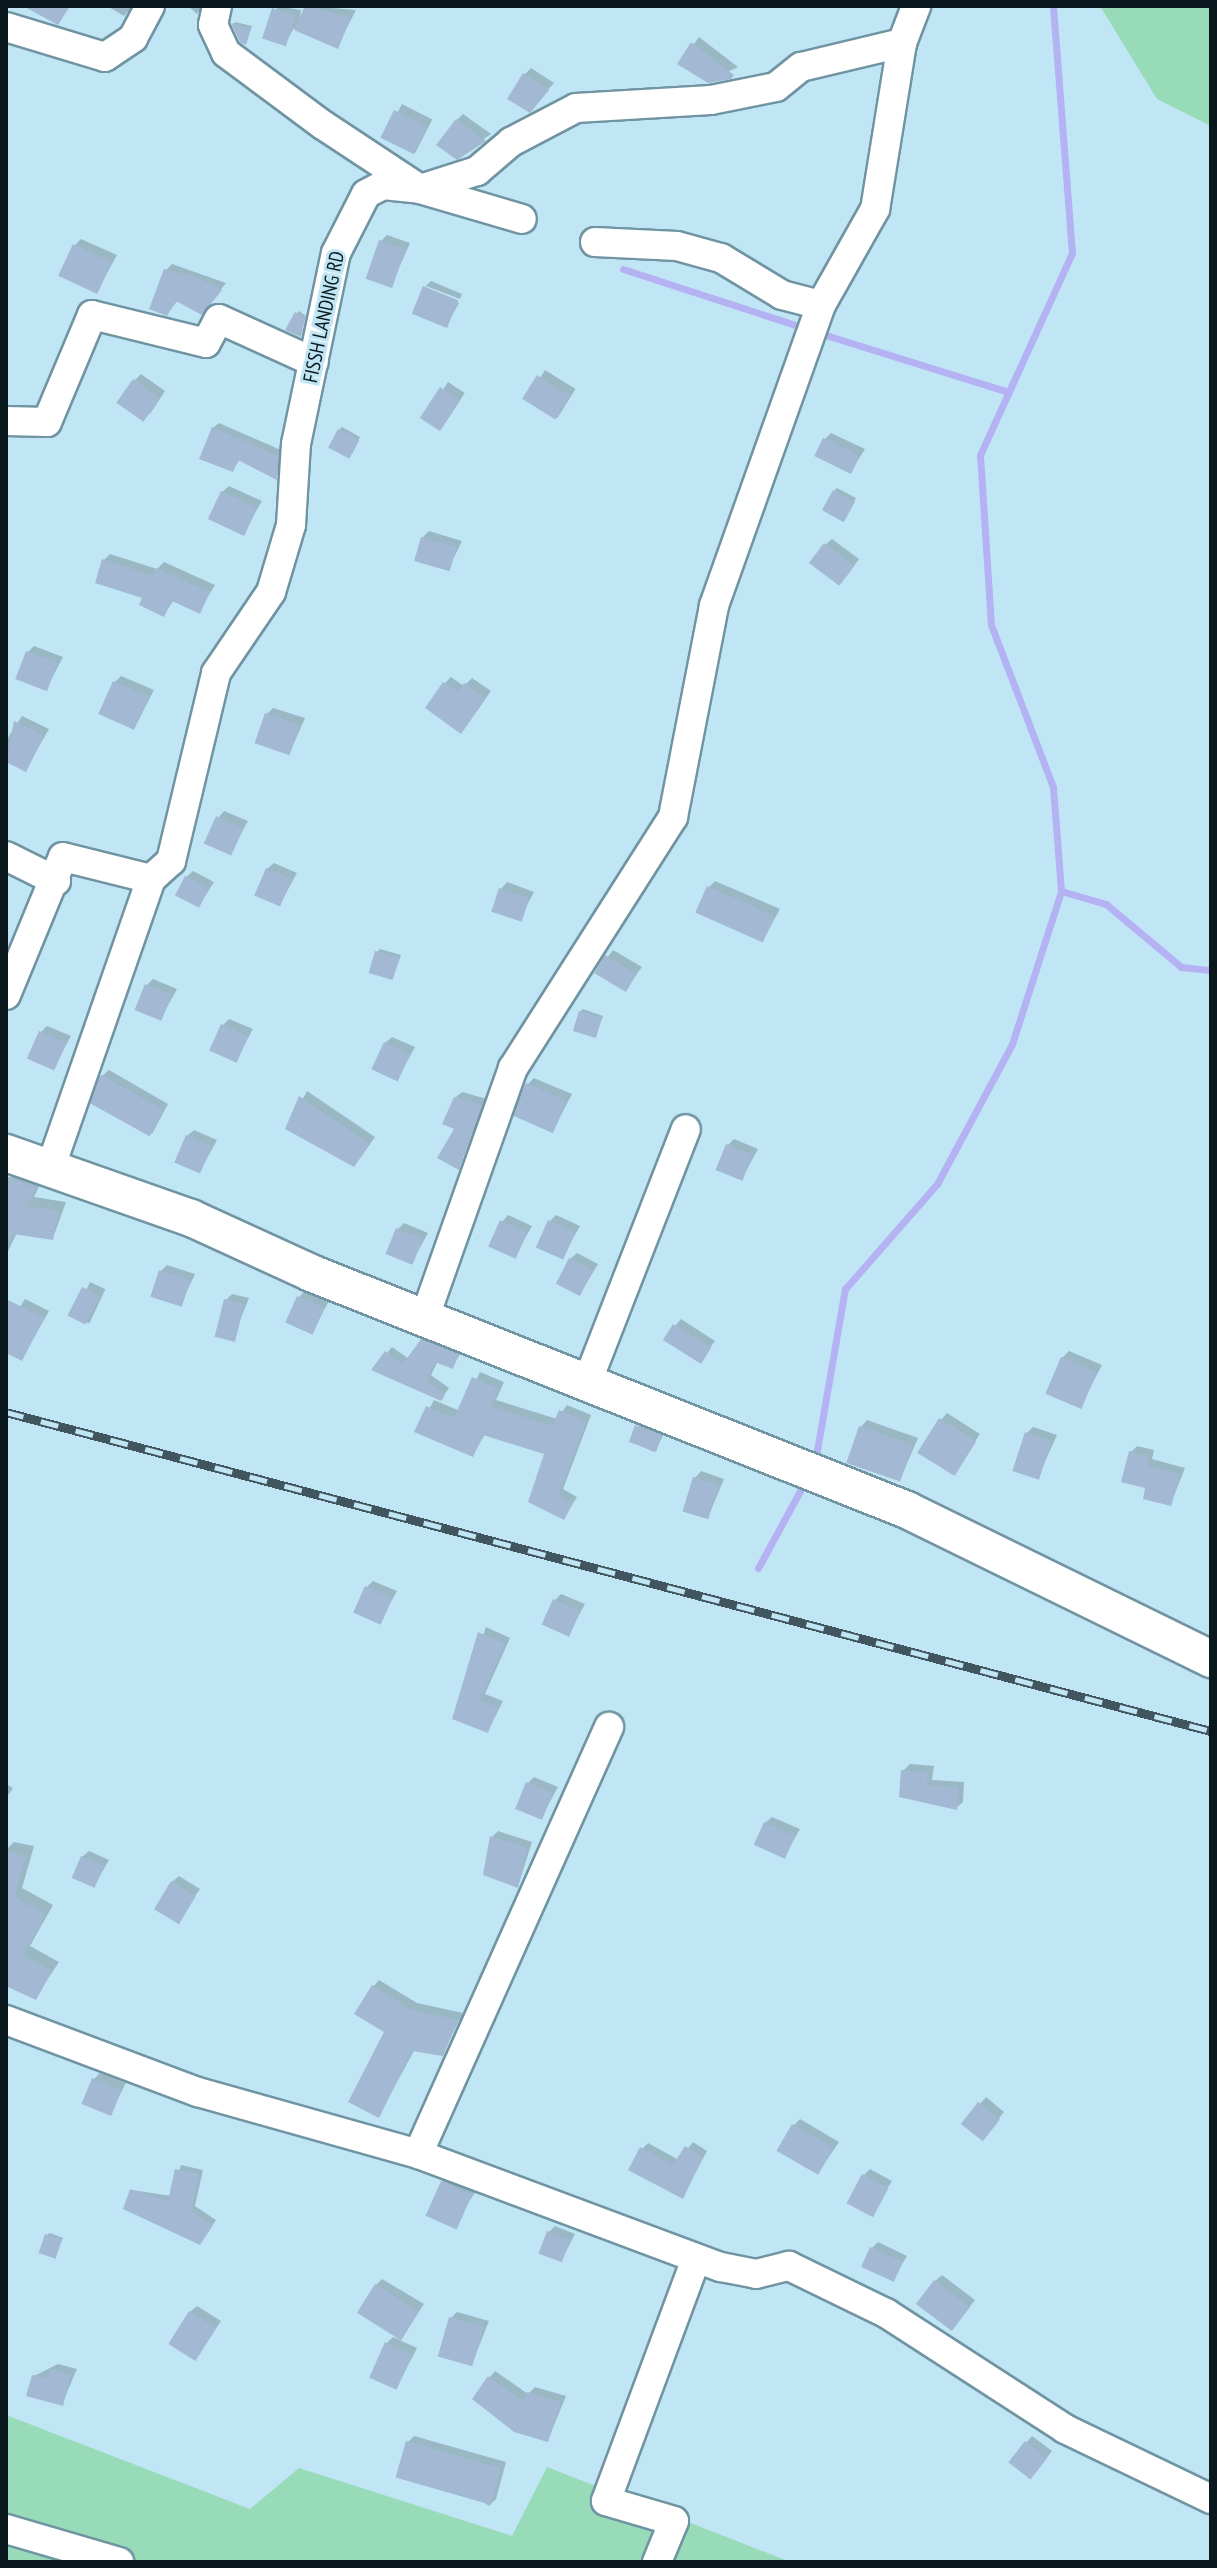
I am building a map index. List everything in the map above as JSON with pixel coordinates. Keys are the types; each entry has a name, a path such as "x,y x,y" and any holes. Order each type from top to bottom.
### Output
{"main road":[{"path":"6,1153 588,1380 810,1471 1211,1659"}],"street":[{"path":"6,27 105,57 133,38 150,6"},
{"path":"217,6 213,25 226,53 420,189 522,219"},
{"path":"425,1316 513,1068 673,817 714,606 821,305 875,209 902,43 916,6"},
{"name":"FISSH LANDING RD","path":"50,1169 151,879 174,853 216,673 271,592 291,525 296,444 336,253 366,194 383,185 420,189 477,171 511,142 576,108 711,100 776,87 801,67 902,43"},
{"path":"595,242 677,246 721,258 782,295 821,305"},
{"path":"6,421 47,422 92,315 206,343 219,319 314,362"},
{"path":"6,856 56,881"},
{"path":"6,995 56,881 63,857 151,879"},
{"path":"588,1380 686,1129"},
{"path":"418,2154 609,1727"},
{"path":"6,2020 198,2092 418,2154 696,2259 756,2274 789,2266 886,2313 1065,2429 1211,2499"},
{"path":"657,2562 674,2521 606,2501 696,2259"},
{"path":"6,2529 119,2562"}],"green space":[{"path":"1100,6 1211,6 1211,126 1157,99"},
{"path":"6,2415 250,2509 299,2468 512,2536 547,2467 788,2561 6,2562"}],"building":[{"path":"23,6 70,6 58,25"},
{"path":"305,6 351,17 338,49 294,30"},
{"path":"272,8 296,16 286,46 262,38"},
{"path":"231,23 251,28 246,45 240,42"},
{"path":"691,42 734,75 731,79 708,83 677,64"},
{"path":"523,73 549,90 530,113 507,99"},
{"path":"394,110 427,126 414,154 380,138"},
{"path":"456,119 486,141 457,160 436,145"},
{"path":"379,240 405,249 392,288 366,279"},
{"path":"73,244 112,262 97,294 58,276"},
{"path":"164,269 197,277 222,290 202,315 176,301 167,316 149,309"},
{"path":"423,286 458,300 447,328 412,314"},
{"path":"295,312 305,318 301,337 285,330"},
{"path":"537,375 570,396 555,419 522,399"},
{"path":"133,379 160,398 143,422 116,403"},
{"path":"440,387 460,400 440,431 420,418"},
{"path":"212,427 278,456 277,480 238,460 233,472 199,459"},
{"path":"338,429 359,440 349,459 328,448"},
{"path":"823,438 860,456 851,474 814,456"},
{"path":"833,490 855,502 844,522 822,510"},
{"path":"221,491 257,508 244,536 208,519"},
{"path":"421,537 457,547 450,571 414,561"},
{"path":"824,543 854,566 839,586 809,563"},
{"path":"102,559 153,576 156,568 210,592 200,614 172,601 164,617 139,605 142,598 95,583"},
{"path":"26,651 58,663 47,691 15,679"},
{"path":"113,681 149,697 134,730 98,714"},
{"path":"443,682 458,692 464,683 486,698 461,734 425,708"},
{"path":"265,713 300,725 290,755 255,743"},
{"path":"14,721 44,736 26,772 6,762"},
{"path":"216,816 243,828 231,856 204,843"},
{"path":"266,868 292,879 280,907 254,896"},
{"path":"185,876 209,888 199,908 175,896"},
{"path":"707,886 775,916 763,943 695,912"},
{"path":"499,888 529,898 522,922 491,912"},
{"path":"375,951 399,958 393,980 369,973"},
{"path":"605,955 637,974 626,992 594,973"},
{"path":"145,984 172,995 161,1021 135,1010"},
{"path":"579,1011 602,1018 596,1038 573,1031"},
{"path":"221,1024 248,1036 237,1063 209,1050"},
{"path":"39,1031 66,1043 54,1071 27,1058"},
{"path":"384,1042 410,1054 398,1081 371,1069"},
{"path":"101,1075 164,1110 149,1136 86,1101"},
{"path":"526,1083 567,1101 553,1133 512,1115"},
{"path":"299,1096 370,1144 354,1167 285,1129"},
{"path":"454,1097 482,1105 459,1170 437,1158 454,1129 442,1124"},
{"path":"186,1135 212,1146 200,1174 174,1163"},
{"path":"726,1144 753,1155 742,1181 716,1170"},
{"path":"6,1176 36,1188 27,1206 58,1211 53,1240 13,1234 6,1249"},
{"path":"500,1220 527,1232 516,1259 488,1246"},
{"path":"548,1220 575,1232 563,1260 536,1247"},
{"path":"396,1228 423,1239 412,1265 386,1254"},
{"path":"569,1258 593,1270 580,1296 556,1284"},
{"path":"159,1270 190,1280 182,1307 150,1297"},
{"path":"82,1287 100,1296 85,1325 67,1316"},
{"path":"297,1296 324,1308 313,1335 285,1322"},
{"path":"6,1299 44,1318 22,1361 6,1353"},
{"path":"224,1299 244,1304 235,1342 215,1337"},
{"path":"673,1324 711,1348 701,1364 663,1340"},
{"path":"421,1339 459,1354 453,1369 435,1362 427,1381 445,1395 441,1401 371,1370 385,1351 403,1364"},
{"path":"1061,1357 1097,1372 1081,1409 1045,1394"},
{"path":"472,1377 499,1389 491,1406 552,1426 559,1410 586,1422 558,1496 573,1503 564,1520 528,1502 544,1454 483,1435 473,1457 414,1432 426,1406 454,1418"},
{"path":"939,1418 976,1441 955,1476 917,1453"},
{"path":"635,1425 662,1435 656,1452 629,1442"},
{"path":"859,1426 913,1445 900,1481 846,1463"},
{"path":"1025,1432 1052,1441 1039,1480 1012,1471"},
{"path":"1129,1451 1149,1456 1147,1466 1180,1474 1171,1506 1143,1499 1145,1488 1121,1482"},
{"path":"693,1477 719,1485 708,1519 682,1511"},
{"path":"365,1586 392,1598 381,1625 353,1612"},
{"path":"553,1599 580,1611 569,1637 542,1625"},
{"path":"478,1632 505,1644 480,1700 498,1707 488,1733 452,1719"},
{"path":"901,1770 928,1772 927,1785 958,1787 957,1810 899,1797"},
{"path":"526,1782 553,1793 542,1820 515,1809"},
{"path":"764,1822 795,1836 785,1859 754,1845"},
{"path":"490,1836 527,1848 518,1888 483,1875"},
{"path":"6,1850 26,1857 14,1897 46,1914 23,1955 52,1971 36,2000 6,1986"},
{"path":"81,1856 104,1866 95,1888 72,1878"},
{"path":"171,1881 196,1896 179,1924 154,1909"},
{"path":"372,1985 410,2009 458,2020 443,2056 412,2051 379,2118 348,2102 384,2032 354,2014"},
{"path":"92,2078 122,2090 111,2116 82,2104"},
{"path":"978,2102 1000,2119 983,2141 961,2124"},
{"path":"792,2124 834,2148 818,2175 776,2151"},
{"path":"685,2146 703,2157 683,2199 628,2170 640,2147 673,2165"},
{"path":"175,2169 199,2174 191,2211 213,2225 200,2245 123,2209 130,2189 168,2201"},
{"path":"862,2174 888,2188 873,2217 847,2203"},
{"path":"441,2181 472,2195 457,2230 426,2216"},
{"path":"547,2231 570,2240 562,2262 538,2253"},
{"path":"45,2234 62,2240 56,2259 38,2253"},
{"path":"870,2247 903,2262 894,2282 861,2267"},
{"path":"934,2280 970,2307 952,2331 916,2304"},
{"path":"375,2284 419,2312 401,2340 357,2313"},
{"path":"189,2311 216,2328 195,2361 168,2344"},
{"path":"449,2317 484,2327 472,2366 438,2356"},
{"path":"385,2342 412,2354 397,2390 369,2378"},
{"path":"50,2369 71,2375 63,2406 26,2396 32,2375 48,2379"},
{"path":"488,2376 524,2401 527,2392 561,2402 548,2442 514,2432 472,2399"},
{"path":"406,2441 501,2468 491,2505 396,2478"},
{"path":"1025,2441 1047,2458 1030,2480 1008,2462"}],"waterway":[{"path":"815,1462 845,1289 937,1184 1012,1044 1061,891 1053,787 991,625 980,455 1072,253 1053,6"},
{"path":"623,269 805,328"},
{"path":"816,332 1009,392"},
{"path":"1061,891 1106,904 1181,967 1211,970"},
{"path":"758,1568 806,1480"}],"railway":[{"path":"6,1412 1211,1731"}]}
